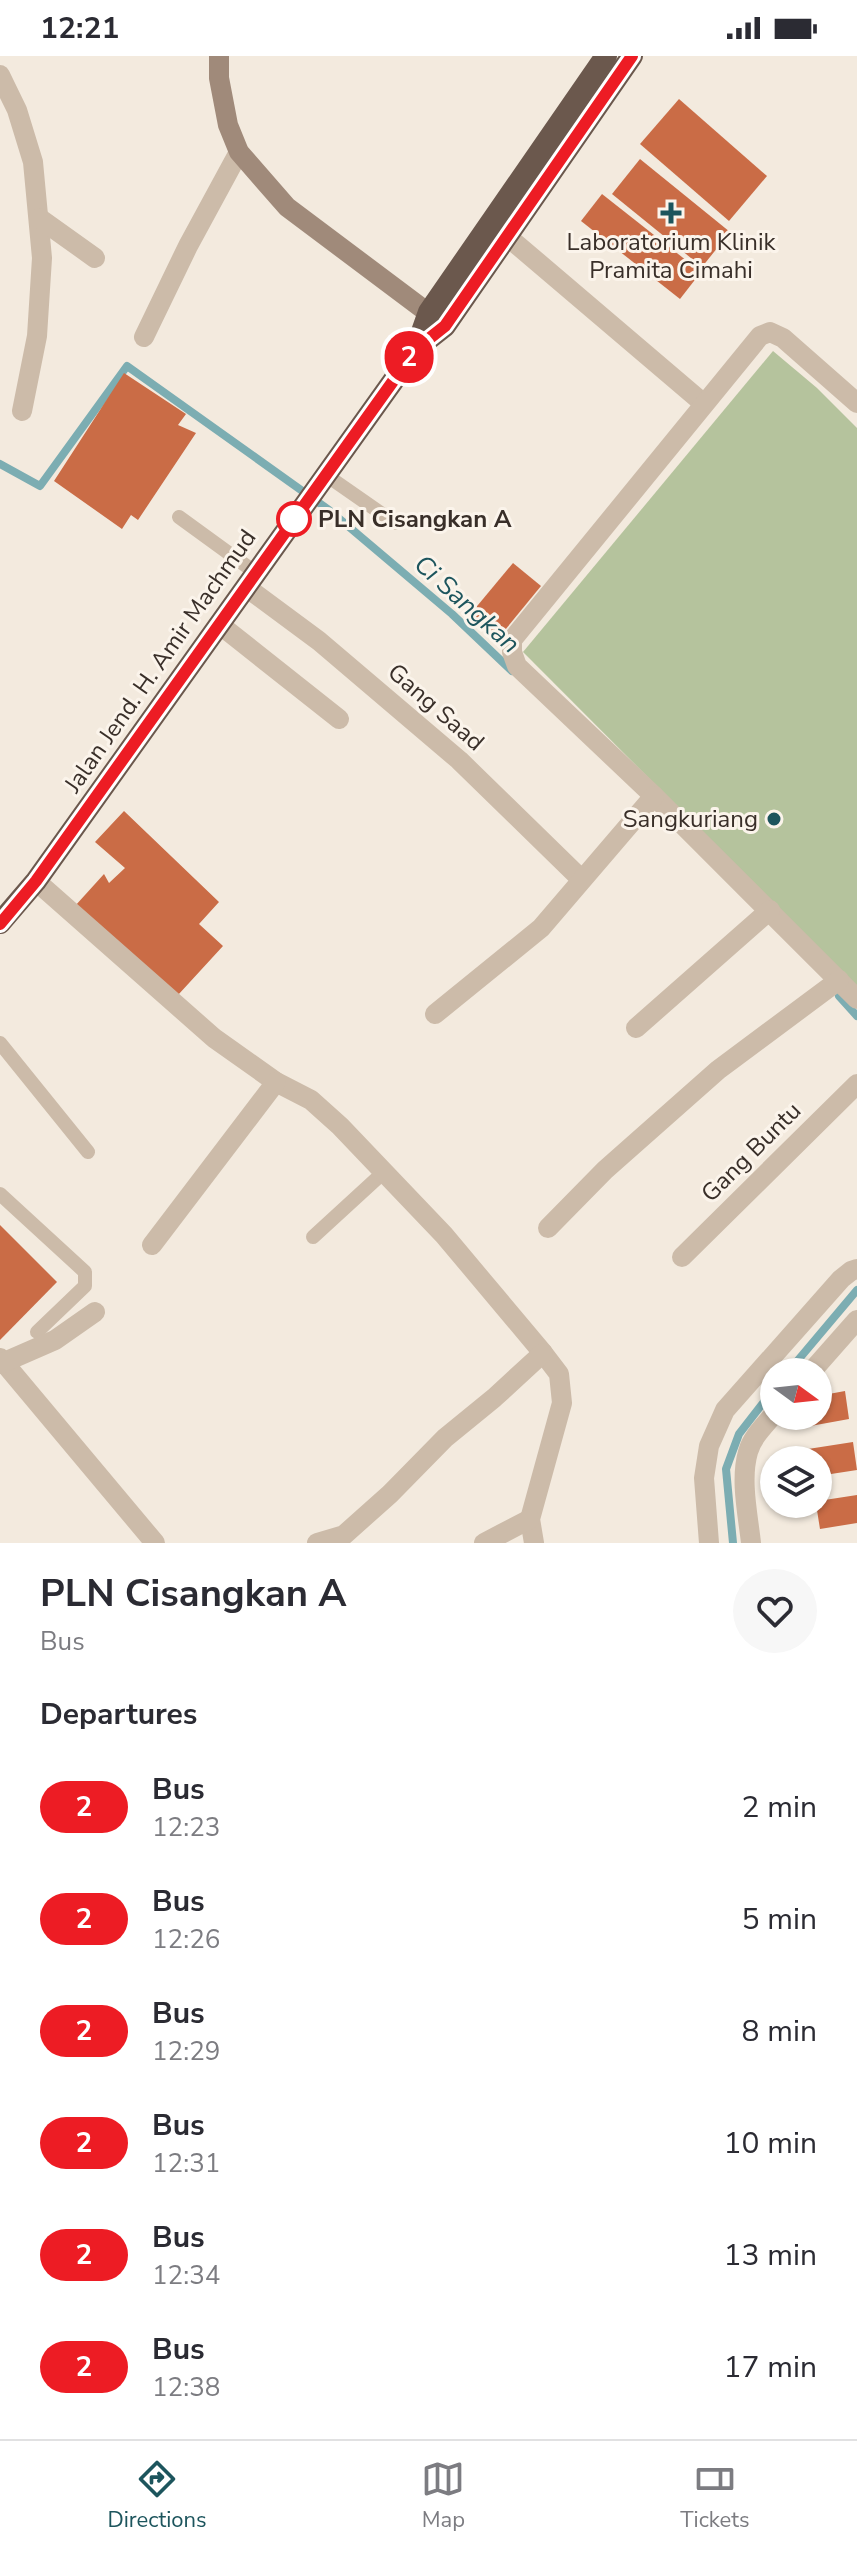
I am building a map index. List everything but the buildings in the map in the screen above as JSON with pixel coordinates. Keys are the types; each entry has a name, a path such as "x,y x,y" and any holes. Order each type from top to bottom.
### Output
{"highway":[{"name":"Jalan Jend. H. Amir Machmud","path":"0,923 36,881 437,319 606,56"},
{"name":"Jalan Jend. H. Amir Machmud","path":"437,319 508,237 632,56"}],"main road":[{"path":"219,56 219,78 228,125 239,152 287,207 437,319"}],"street":[{"path":"0,75 17,110 33,162 42,258 37,336 22,411"},
{"path":"144,337 188,246 239,152"},
{"path":"39,218 95,258"},
{"path":"508,237 703,403"},
{"path":"857,403 783,338 767,332 760,336 512,640 517,666 650,800 770,910 857,999"},
{"name":"Gang Saad","path":"251,580 459,760 581,879"},
{"path":"219,624 339,719"},
{"path":"435,1014 541,928 650,800"},
{"path":"36,881 214,1038 276,1082 311,1100 385,1171 444,1235 559,1374 562,1403 530,1519 534,1543"},
{"path":"636,1028 770,910"},
{"path":"548,1228 605,1170 718,1070 839,980"},
{"path":"152,1245 276,1082"},
{"name":"Gang Buntu","path":"682,1257 857,1084"},
{"path":"709,1543 704,1478 709,1446 725,1410 841,1279 857,1269"},
{"path":"95,1312 55,1340 1,1361 155,1543"},
{"path":"823,1358 857,1320"},
{"path":"317,1543 344,1535 445,1438 543,1353"},
{"path":"751,1543 745,1492 748,1451 760,1430"},
{"path":"484,1543 530,1519"}],"lane":[{"path":"316,488 395,523"},
{"path":"179,517 251,580"},
{"path":"0,1043 88,1152"},
{"path":"313,1237 385,1171"},
{"path":"0,1194 85,1272 85,1286 37,1332"}],"green space":[{"name":"Sangkuriang","path":"773,351 817,388 857,428 857,987 523,652"}],"waterway":[{"name":"Ci Sangkan","path":"0,464 40,486 127,366 329,510 452,614 512,671"},
{"name":"Ci Sangkan","path":"839,996 857,1016"},
{"name":"Ci Sangkan","path":"800,1358 857,1290"},
{"name":"Ci Sangkan","path":"733,1543 726,1469 739,1434 760,1407"}],"bus line":[{"name":"2","path":"0,924 36,881 416,349 445,326 632,56"}],"place":[{"name":"Laboratorium Klinik Pramita Cimahi","path":"671,213"},
{"name":"PLN Cisangkan A","path":"294,519"},
{"name":"Sangkuriang","path":"774,819"}]}
